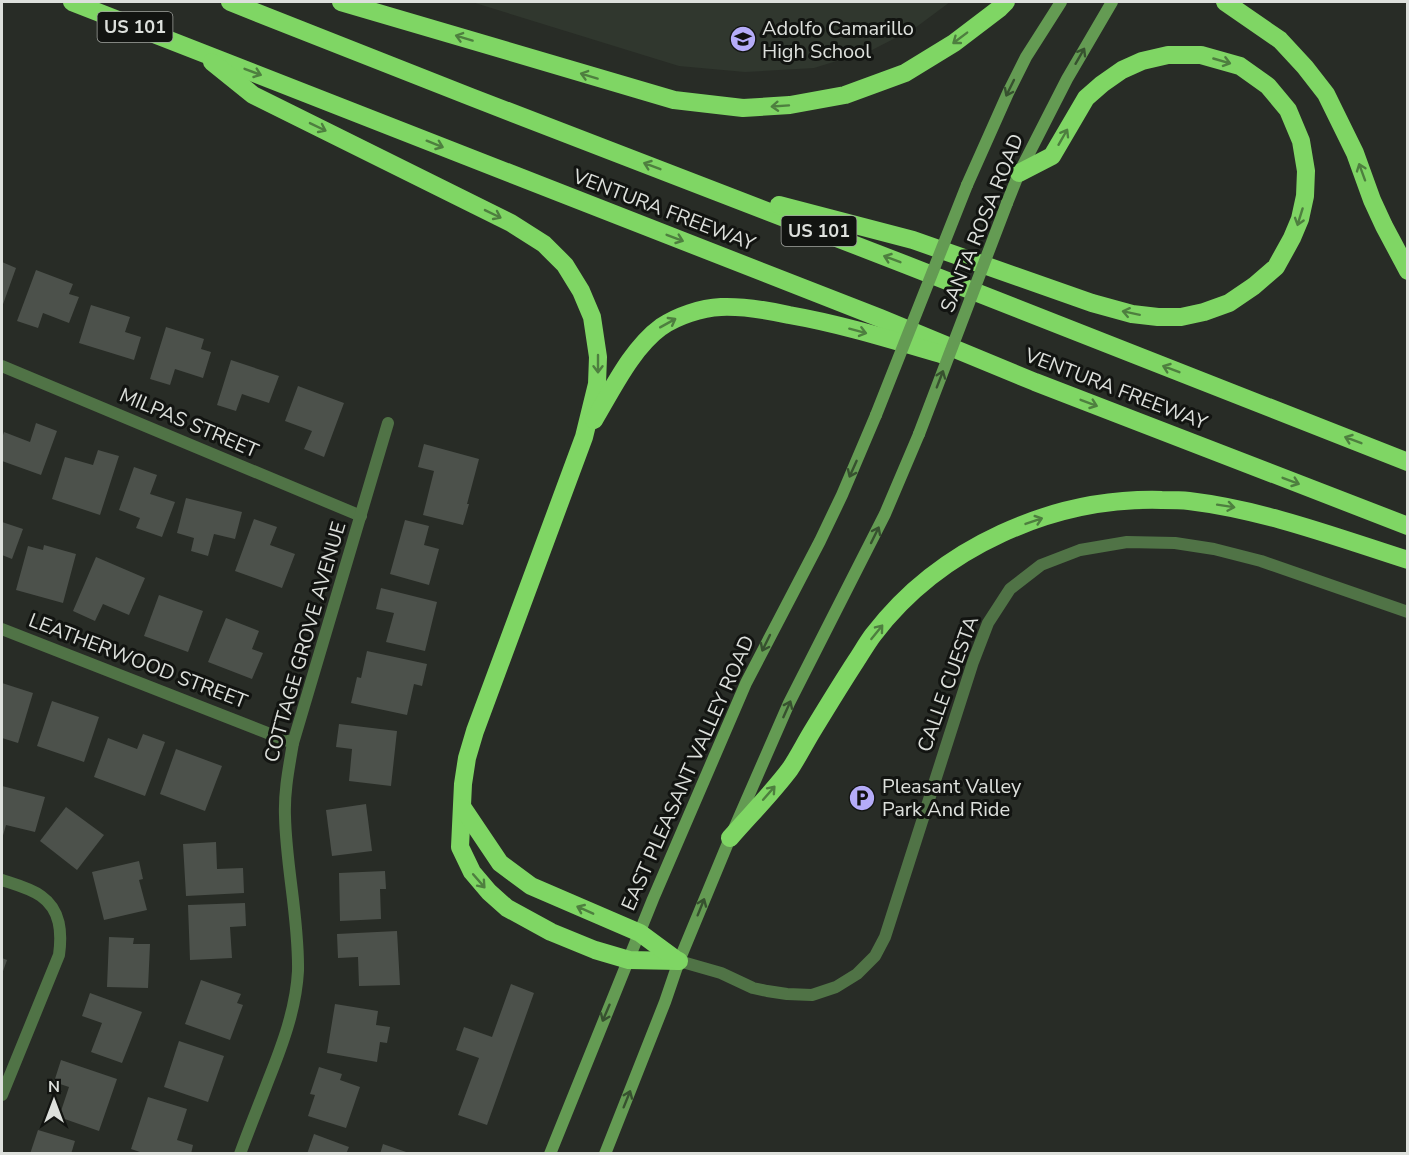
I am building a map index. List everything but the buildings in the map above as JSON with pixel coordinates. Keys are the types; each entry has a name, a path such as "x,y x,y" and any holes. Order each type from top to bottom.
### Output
{"highway":[{"name":"VENTURA FREEWAY","path":"72,2 880,318 1035,382 1407,526"},
{"name":"VENTURA FREEWAY","path":"230,2 1407,462"},
{"path":"340,2 674,100 743,108 790,105 845,95 905,73 954,44 1006,2"},
{"path":"1225,2 1280,40 1326,94 1355,153 1376,209 1407,271"},
{"path":"198,52 253,95 511,223 544,244 565,266 581,291 592,317 598,357 597,384 584,436 467,758 460,847 472,872 507,908 561,936 595,950 629,960 678,961"},
{"path":"692,182 913,240 1092,303 1132,314 1158,318 1181,317 1229,303 1276,267 1300,219 1305,196 1306,171 1301,141 1288,110 1268,86 1240,66 1201,55 1168,54 1142,61 1122,70 1102,84 1086,98 1052,156 1019,173"},
{"path":"584,436 633,357 647,340 660,328 677,318 704,309 719,307 748,307 803,317 1035,382"},
{"path":"730,838 790,768 873,634 908,596 945,566 980,544 1018,526 1057,512 1098,504 1139,499 1187,500 1242,509 1324,532 1407,560"},
{"path":"463,808 500,863 531,886 639,933 678,961"}],"main road":[{"name":"SANTA ROSA ROAD","path":"876,415 967,185 1008,93 1026,57 1061,2"},
{"name":"SANTA ROSA ROAD","path":"730,838 789,703 876,533 919,434 1019,173 1067,79 1112,2"},
{"name":"EAST PLEASANT VALLEY ROAD","path":"550,1154 639,933 746,683 820,541 876,415"},
{"path":"605,1154 665,1002 678,961 730,838"}],"street":[{"name":"MILPAS STREET","path":"2,366 361,516"},
{"name":"COTTAGE GROVE AVENUE","path":"240,1154 283,1043 298,973 298,944 285,814 287,777 293,743 388,423"},
{"name":"CALLE CUESTA","path":"678,961 721,973 753,988 788,994 812,995 836,987 857,974 875,956 885,937 973,662 988,623 1010,589 1041,565 1080,550 1127,542 1174,543 1214,549 1261,561 1407,612"},
{"name":"LEATHERWOOD STREET","path":"2,629 293,743"},
{"path":"2,880 41,896 51,906 59,921 62,938 59,955 2,1095"}],"shaded area":[{"name":"Adolfo Camarillo High School","path":"472,2 950,2 915,28 872,50 814,68 745,72 679,66"}],"place":[{"name":"Adolfo Camarillo High School","path":"743,39"},
{"name":"Pleasant Valley Park And Ride","path":"862,798"}]}
